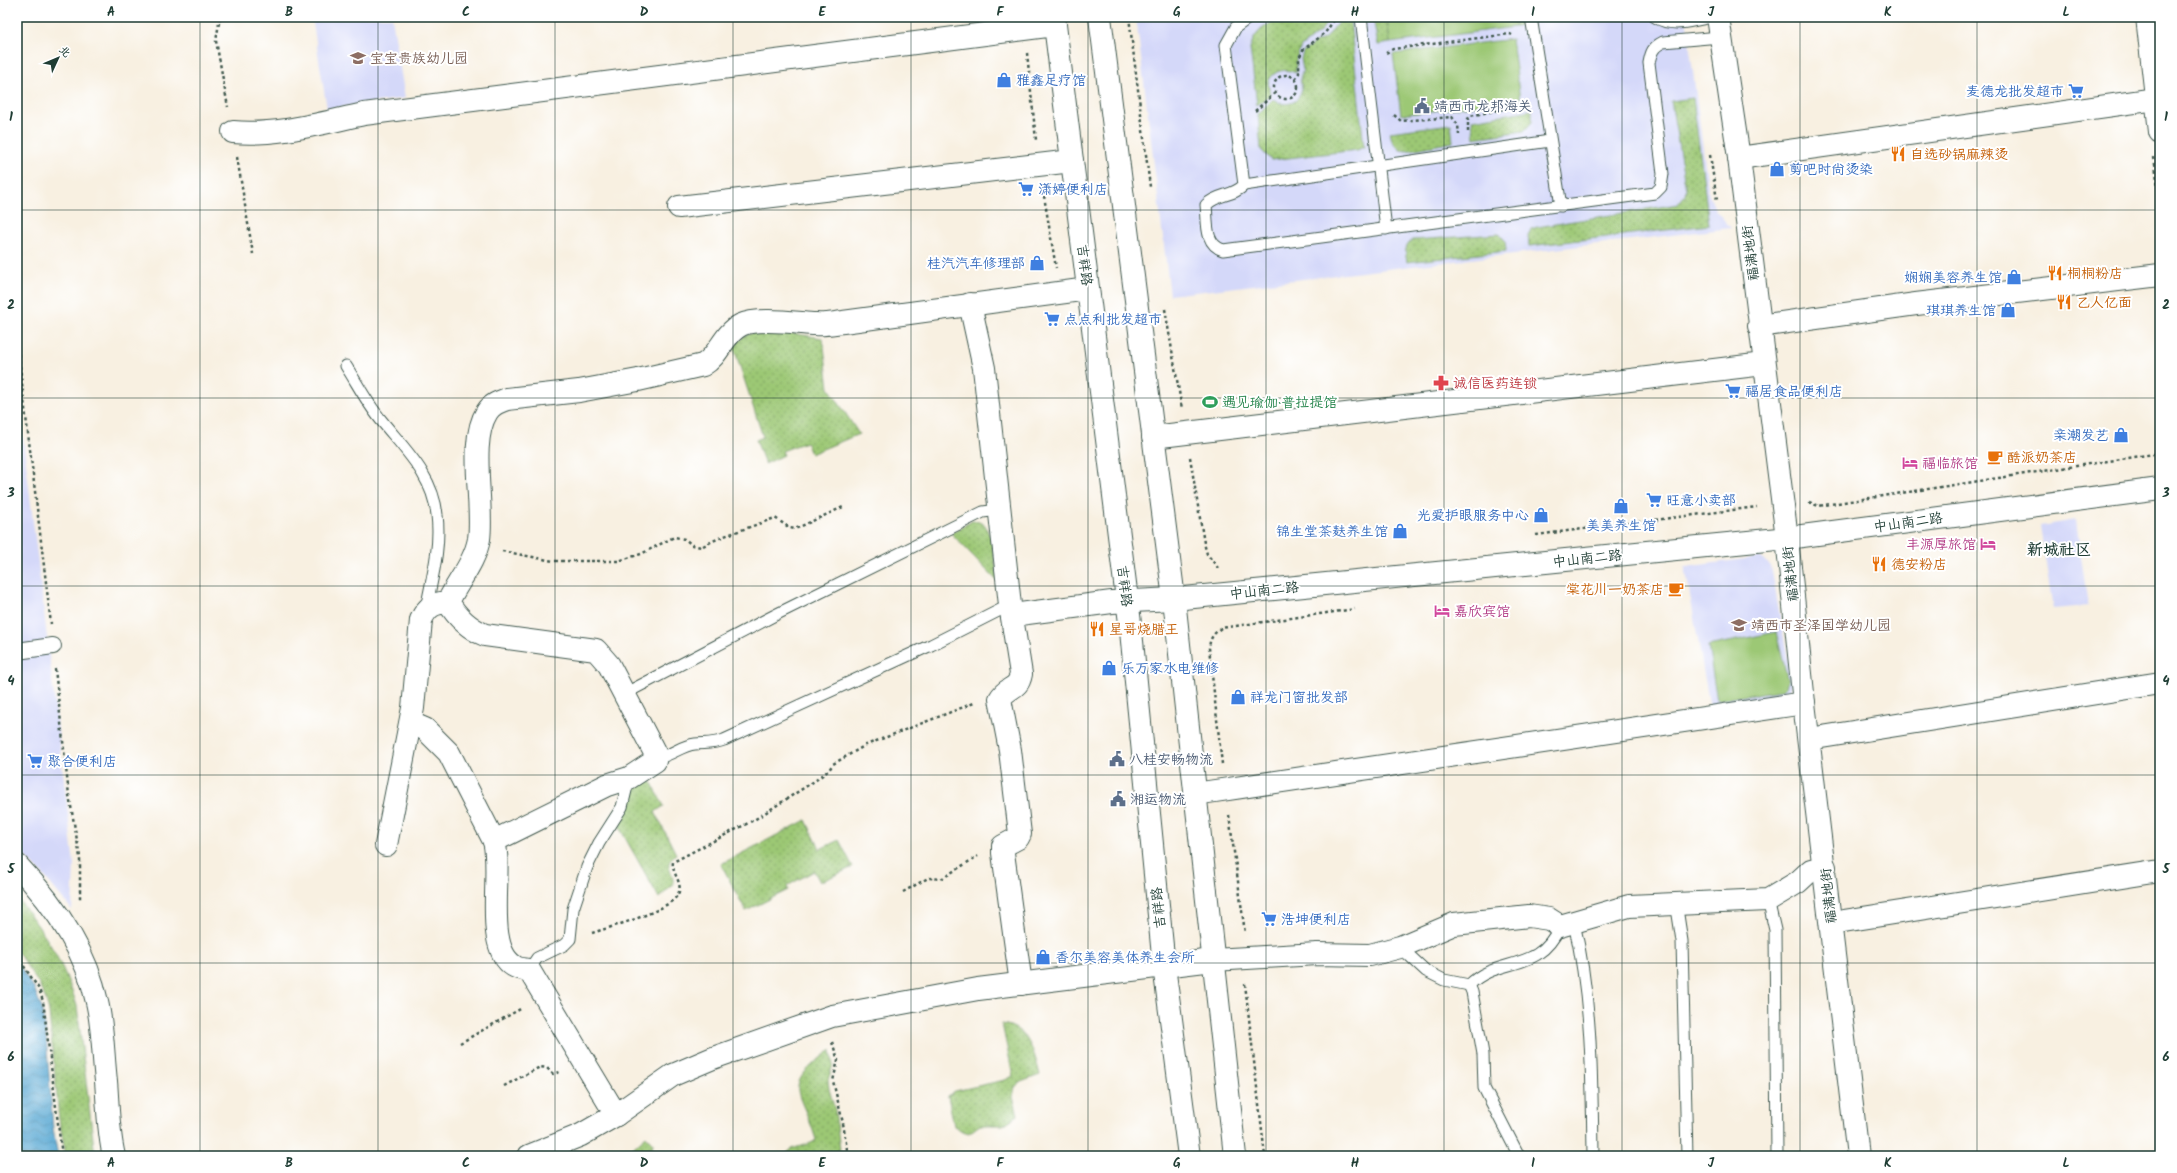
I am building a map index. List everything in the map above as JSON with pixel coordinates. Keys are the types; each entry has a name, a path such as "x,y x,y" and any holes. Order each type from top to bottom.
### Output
{"street":[{"path":"1100,17 1174,599 1235,1156"},
{"path":"2147,17 2160,132"},
{"path":"233,132 256,134 280,131 364,114 1024,29 1054,21"},
{"name":"吉祥路","path":"1054,21 1127,602 1164,966 1189,1156"},
{"name":"福满地街","path":"1719,27 1739,158 1759,326 1787,538 1804,703 1825,867 1858,1156"},
{"path":"1739,158 2156,99"},
{"path":"679,207 1072,161"},
{"path":"1759,326 1916,304 2160,276"},
{"path":"448,602 475,551 478,539 479,434 488,410 496,403 507,399 579,391 631,382 704,365 713,359 726,338 742,324 776,321 817,324 843,322 1060,291 1088,289"},
{"path":"970,304 984,368 998,510 1021,674 1020,681 1015,687 1003,694 1000,699 1000,709 1010,750 1020,834 1018,838 1003,846 1004,864 1021,984"},
{"path":"1153,437 1764,364"},
{"name":"中山南二路","path":"1011,610 1174,599 1787,538 2160,488"},
{"path":"386,845 411,724 417,672 418,632 421,620 426,609 435,604 448,602"},
{"path":"448,602 461,620 474,631 484,635 596,650 609,665 656,755 655,762 629,778 607,785 494,841"},
{"path":"17,651 53,646"},
{"path":"1809,740 2160,683"},
{"path":"1195,794 1804,703"},
{"path":"411,724 429,732 448,753 494,841 497,857 495,922 497,934 510,963 516,967 529,970 616,1115"},
{"path":"17,865 46,897 60,917 79,948 86,965 98,1003 110,1131 114,1156"},
{"path":"528,1156 581,1136 616,1115 673,1075 713,1058 832,1016 978,989 1213,960 1317,954 1370,956 1400,947 1454,924 1529,916 1549,919 1567,925 1629,906 1676,902 1768,900 1798,882 1810,870 1825,867"},
{"path":"1831,923 2160,871"}],"lane":[{"path":"1244,185 1226,45 1236,27 1250,17"},
{"path":"1361,17 1386,229"},
{"path":"1531,17 1561,206"},
{"path":"1655,17 1661,21 1671,23 1711,17"},
{"path":"1550,141 1244,185 1234,193 1213,198 1206,205 1210,241 1215,248 1228,250 1655,193 1661,187 1663,174 1649,63 1651,51 1656,45 1663,42 1719,27"},
{"path":"346,366 375,412 420,467 432,495 437,514 438,534 434,570 426,609"},
{"path":"624,694 777,614 983,512 998,510"},
{"path":"656,755 661,757 695,744 714,744 719,742 1011,610"},
{"path":"529,970 537,958 564,945 570,939 576,898 593,853 622,807 629,778"},
{"path":"1768,900 1775,930 1777,1156"},
{"path":"1676,902 1682,941 1687,1156"},
{"path":"1469,985 1486,971 1515,965 1540,953 1567,925 1583,959 1592,1060 1593,1156"},
{"path":"1400,947 1426,970 1444,980 1469,985"},
{"path":"1469,985 1472,992 1483,1054 1484,1088 1518,1156"}],"path":[{"path":"1129,17 1150,188"},
{"path":"1295,79 1299,73 1299,58 1303,50 1325,33 1336,17"},
{"path":"1024,29 1039,165 1060,291"},
{"path":"1386,60 1388,50 1510,34 1515,36"},
{"path":"1288,75 1295,79 1298,83 1297,91 1293,97 1285,99 1277,96 1273,85 1277,78 1288,75"},
{"path":"1466,152 1467,125 1470,116 1517,106 1524,100"},
{"path":"1392,109 1393,114 1401,121 1452,117 1458,125 1466,152"},
{"path":"1710,150 1718,202"},
{"path":"1164,304 1206,554 1217,568 1223,570"},
{"path":"1807,501 1818,506 2160,453"},
{"path":"1535,535 1752,508 1763,504"},
{"path":"475,551 487,549 553,561 618,561 641,554 674,537 685,539 692,545 700,547 719,538 775,518 790,528 795,529 845,506"},
{"path":"1265,1156 1247,1004 1245,934 1225,789 1209,648 1210,641 1214,633 1222,628 1356,609"},
{"path":"570,939 647,914 668,904 678,895 680,887 672,867 674,862 736,830 788,800 824,774 833,764 849,754 909,728 1003,694"},
{"path":"903,892 928,878 941,879 979,856 1003,846"},
{"path":"17,956 39,989 43,1001 62,1156"},
{"path":"460,1043 510,1016 543,994"},
{"path":"832,1016 829,1028 830,1038 838,1060 832,1081 843,1124 848,1156"},
{"path":"504,1086 544,1067 553,1074 565,1072 576,1087 581,1087 594,1080"}],"shaded area":[{"name":"宝宝贵族幼儿园","path":"312,17 392,17 405,98 327,109"},
{"name":"靖西市龙邦海关","path":"1136,17 1686,17 1709,195 1716,211 1731,228 1170,295"},
{"path":"17,387 74,864 72,910 39,870 17,849"},
{"path":"2076,520 2088,606 2053,609 2040,526"},
{"name":"靖西市圣泽国学幼儿园","path":"1760,557 1771,566 1792,683 1790,689 1784,694 1710,708 1685,567"}],"green space":[{"path":"1285,17 1331,17 1321,31 1301,47 1296,59 1296,73 1283,70 1273,75 1268,82 1270,95 1257,105 1250,48 1255,36 1263,28"},
{"path":"1342,17 1348,17 1350,20 1364,147 1357,150 1271,160 1261,150 1258,114 1273,99 1280,103 1286,104 1292,103 1298,99 1302,89 1300,78 1303,70 1301,59 1303,52 1315,43 1327,37"},
{"path":"1373,17 1387,17 1390,43 1378,45"},
{"path":"1387,17 1513,17 1515,27 1390,43"},
{"path":"1513,17 1520,17 1521,23 1518,27 1515,27"},
{"path":"1512,39 1520,100 1401,115 1393,54"},
{"path":"1693,98 1709,225 1529,246 1528,236 1531,229 1537,227 1678,204 1685,195 1686,190 1671,101"},
{"path":"1532,110 1532,122 1524,131 1474,138 1472,120"},
{"path":"1451,124 1453,142 1406,151 1400,150 1392,141 1390,132"},
{"path":"1499,234 1505,240 1506,251 1407,262 1406,250 1408,245 1413,240"},
{"path":"769,330 823,338 829,388 859,434 811,454 806,442 782,451 784,455 765,464 756,440 763,437 734,348 741,339 748,334"},
{"path":"972,521 978,521 985,525 991,539 999,583 951,533"},
{"path":"1776,632 1788,681 1786,687 1782,690 1717,700 1708,646"},
{"path":"647,774 664,806 655,812 676,854 669,862 673,885 659,898 619,827 628,809 630,795 635,786"},
{"path":"806,820 820,849 839,840 853,867 820,882 814,871 787,886 788,890 746,911 721,864"},
{"path":"17,898 53,949 72,990 77,1006 95,1156 66,1156 59,1119 49,1012 46,1000 39,984 17,951"},
{"path":"1002,1024 1011,1026 1018,1030 1029,1042 1040,1075 1021,1082 1015,1087 1013,1097 1018,1115 1003,1125 980,1125 969,1133 962,1131 954,1126 948,1096 955,1091 1005,1080 1013,1076"},
{"path":"831,1050 833,1065 828,1080 835,1110 840,1150 823,1156 785,1156 791,1150 816,1140 800,1099 798,1090 799,1082 804,1073"},
{"path":"646,1136 653,1143 651,1156 624,1156"}],"water":[{"path":"17,962 34,988 42,1009 46,1035 53,1128 58,1156 17,1156"}],"place":[{"name":"宝宝贵族幼儿园","path":"358,58"},
{"name":"雅鑫足疗馆","path":"1004,80"},
{"name":"麦德龙批发超市","path":"2076,91"},
{"name":"靖西市龙邦海关","path":"1422,106"},
{"name":"自选砂锅麻辣烫","path":"1898,154"},
{"name":"剪吧时尚烫染","path":"1777,169"},
{"name":"潇婷便利店","path":"1026,189"},
{"name":"桂汽汽车修理部","path":"1037,263"},
{"name":"桐桐粉店","path":"2055,273"},
{"name":"娴娴美容养生馆","path":"2014,277"},
{"name":"乙人亿面","path":"2064,302"},
{"name":"琪琪养生馆","path":"2008,310"},
{"name":"点点利批发超市","path":"1052,319"},
{"name":"诚信医药连锁","path":"1441,383"},
{"name":"福居食品便利店","path":"1733,391"},
{"name":"遇见瑜伽·普拉提馆","path":"1210,402"},
{"name":"亲潮发艺","path":"2121,435"},
{"name":"酷派奶茶店","path":"1995,457"},
{"name":"福临旅馆","path":"1910,463"},
{"name":"旺意小卖部","path":"1654,500"},
{"name":"美美养生馆","path":"1621,506"},
{"name":"光爱护眼服务中心","path":"1541,515"},
{"name":"锦生堂茶麸养生馆","path":"1400,531"},
{"name":"丰源厚旅馆","path":"1988,544"},
{"name":"德安粉店","path":"1879,564"},
{"name":"棠花川一奶茶店","path":"1676,589"},
{"name":"嘉欣宾馆","path":"1442,611"},
{"name":"靖西市圣泽国学幼儿园","path":"1739,625"},
{"name":"星哥烧腊王","path":"1097,629"},
{"name":"乐万家水电维修","path":"1109,668"},
{"name":"祥龙门窗批发部","path":"1238,697"},
{"name":"八桂安畅物流","path":"1117,759"},
{"name":"聚合便利店","path":"35,761"},
{"name":"湘运物流","path":"1118,799"},
{"name":"浩坤便利店","path":"1269,919"},
{"name":"香尔美容美体养生会所","path":"1043,957"}],"district":[{"name":"新城社区","path":"2059,549"}]}
